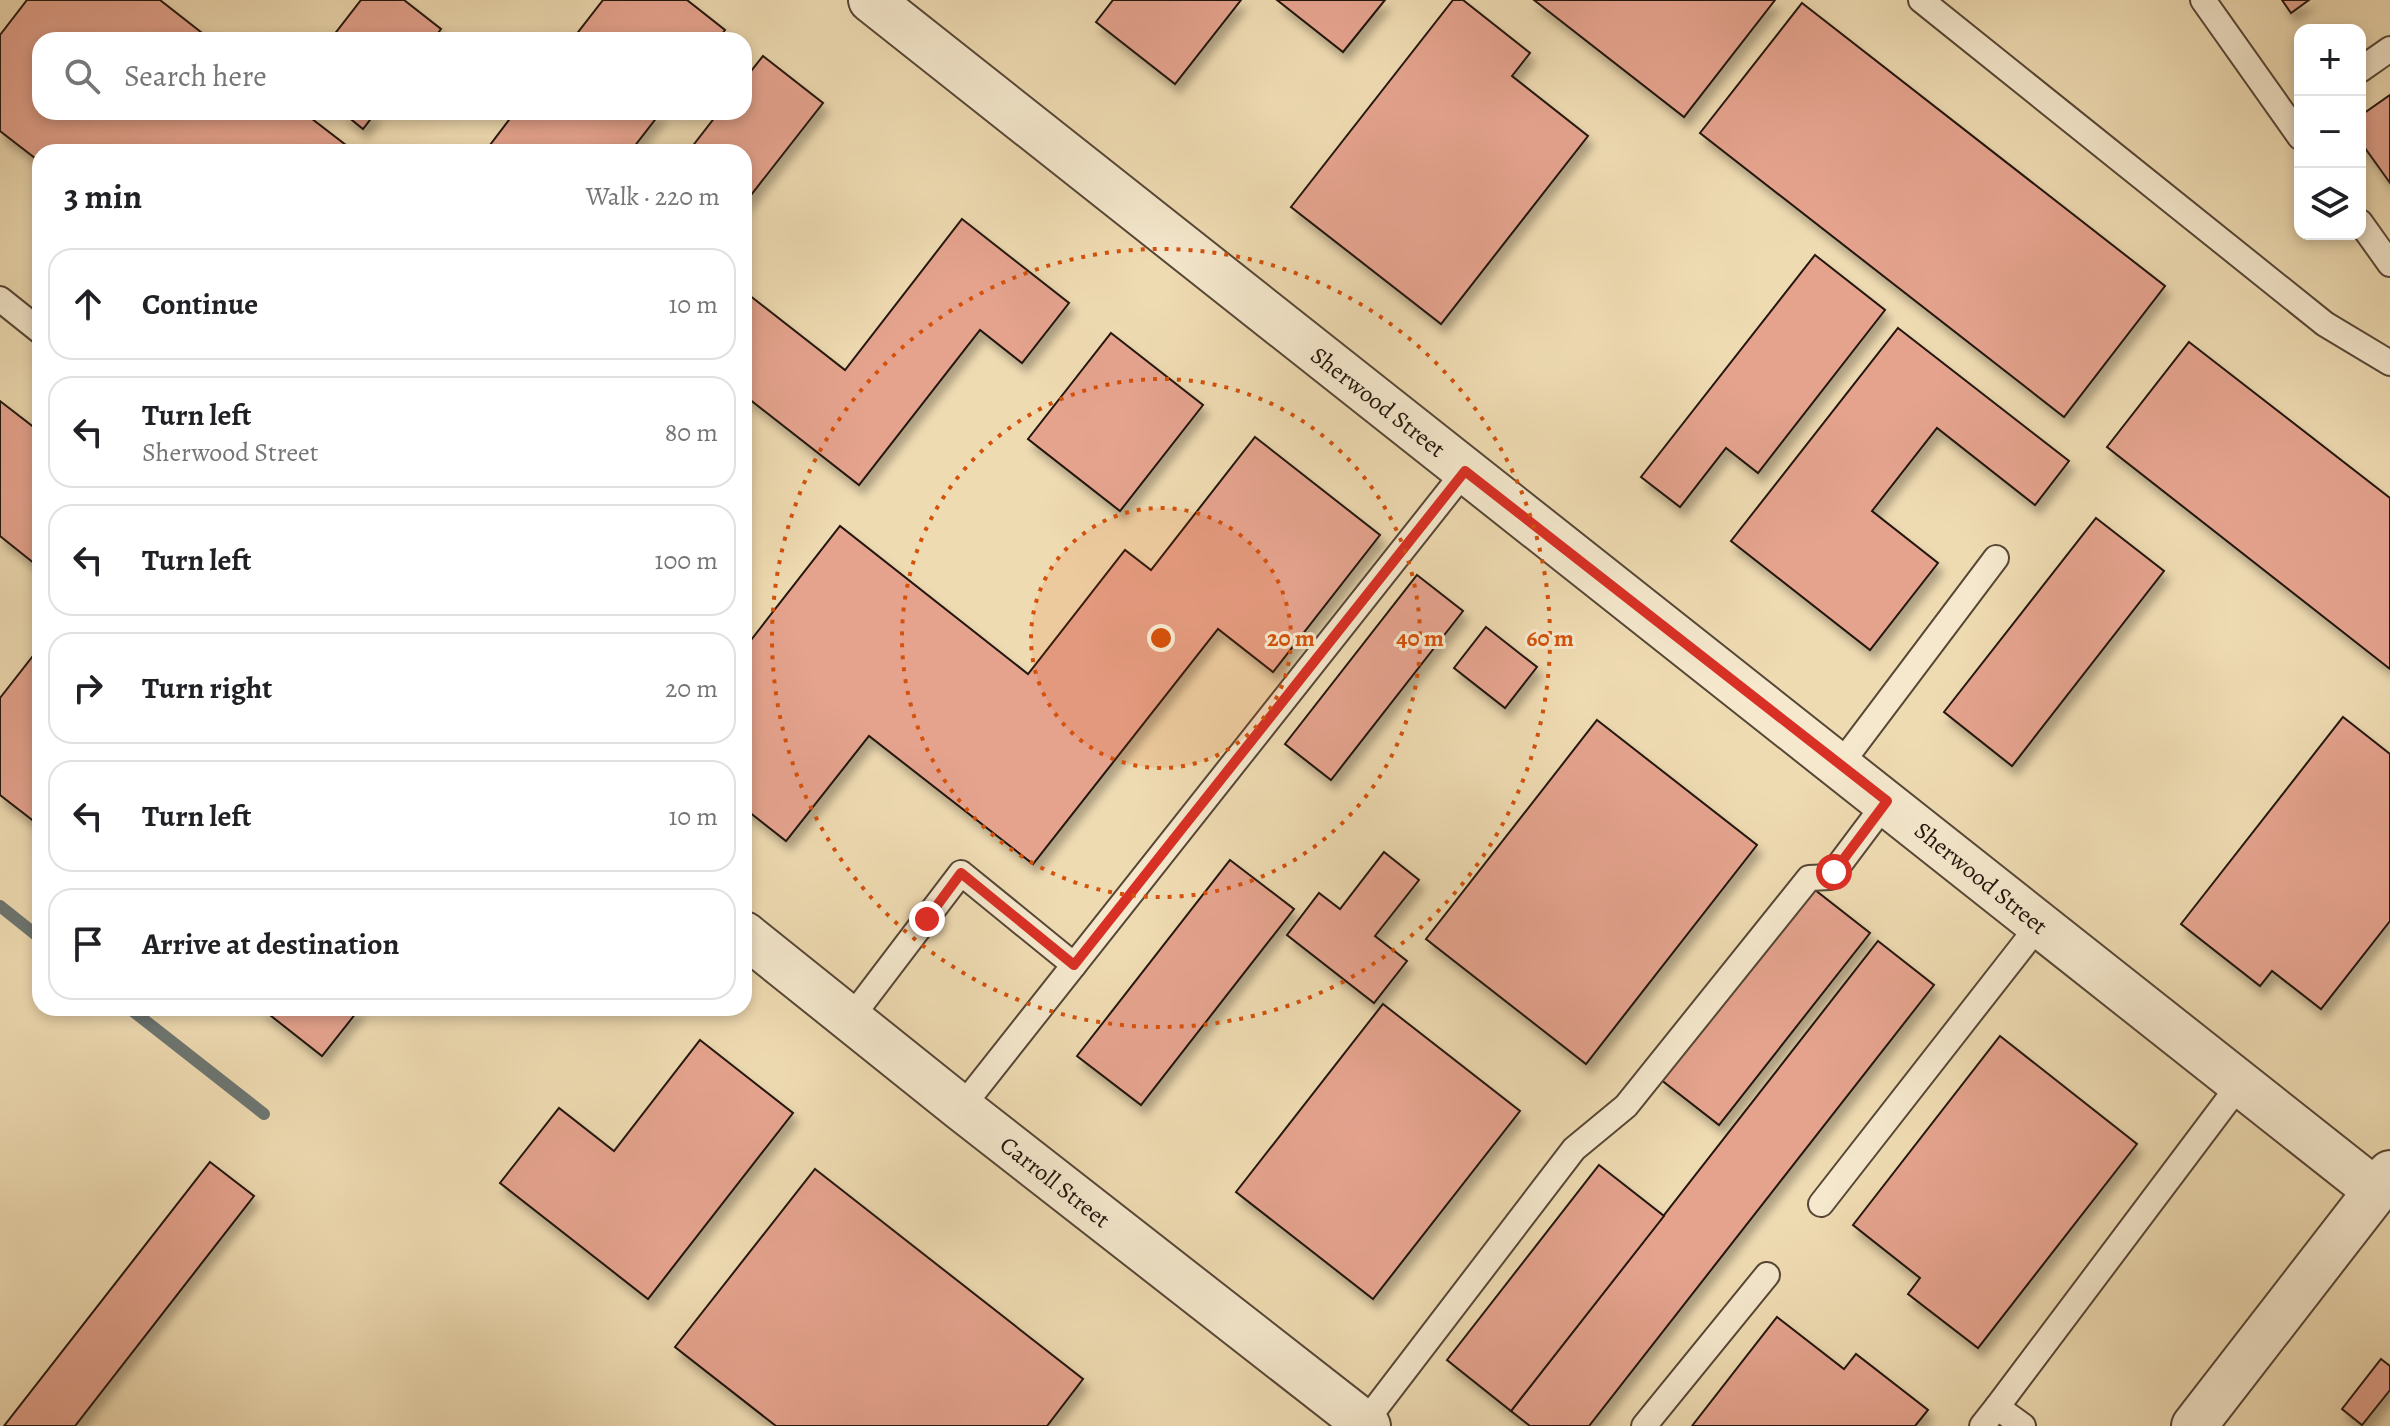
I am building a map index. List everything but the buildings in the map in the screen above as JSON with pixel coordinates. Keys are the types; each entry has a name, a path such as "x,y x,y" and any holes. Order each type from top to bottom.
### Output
{"street":[{"name":"Sherwood Street","path":"871,0 1887,801 2240,1084 2383,1182"},
{"name":"Carroll Street","path":"752,940 1365,1425"},
{"path":"2199,1424 2383,1182"}],"lane":[{"path":"1921,0 2325,324 2390,363"},
{"path":"2203,0 2294,120"},
{"path":"2366,66 2390,49"},
{"path":"2366,230 2390,264"},
{"path":"0,299 32,325"},
{"path":"961,1108 1465,471"},
{"path":"1840,765 1996,558"},
{"path":"1365,1425 1574,1149 1626,1106 1809,878 1830,877 1887,801"},
{"path":"850,1019 961,873 1074,965"},
{"path":"1821,1204 2039,925"},
{"path":"2023,1426 1989,1416 2240,1084"},
{"path":"1644,1426 1767,1275"}],"waterway":[{"path":"0,906 32,932"},
{"path":"139,1016 264,1114"}],"route":[{"path":"927,919 961,873 1074,965 1465,471 1887,801 1834,872"}]}
